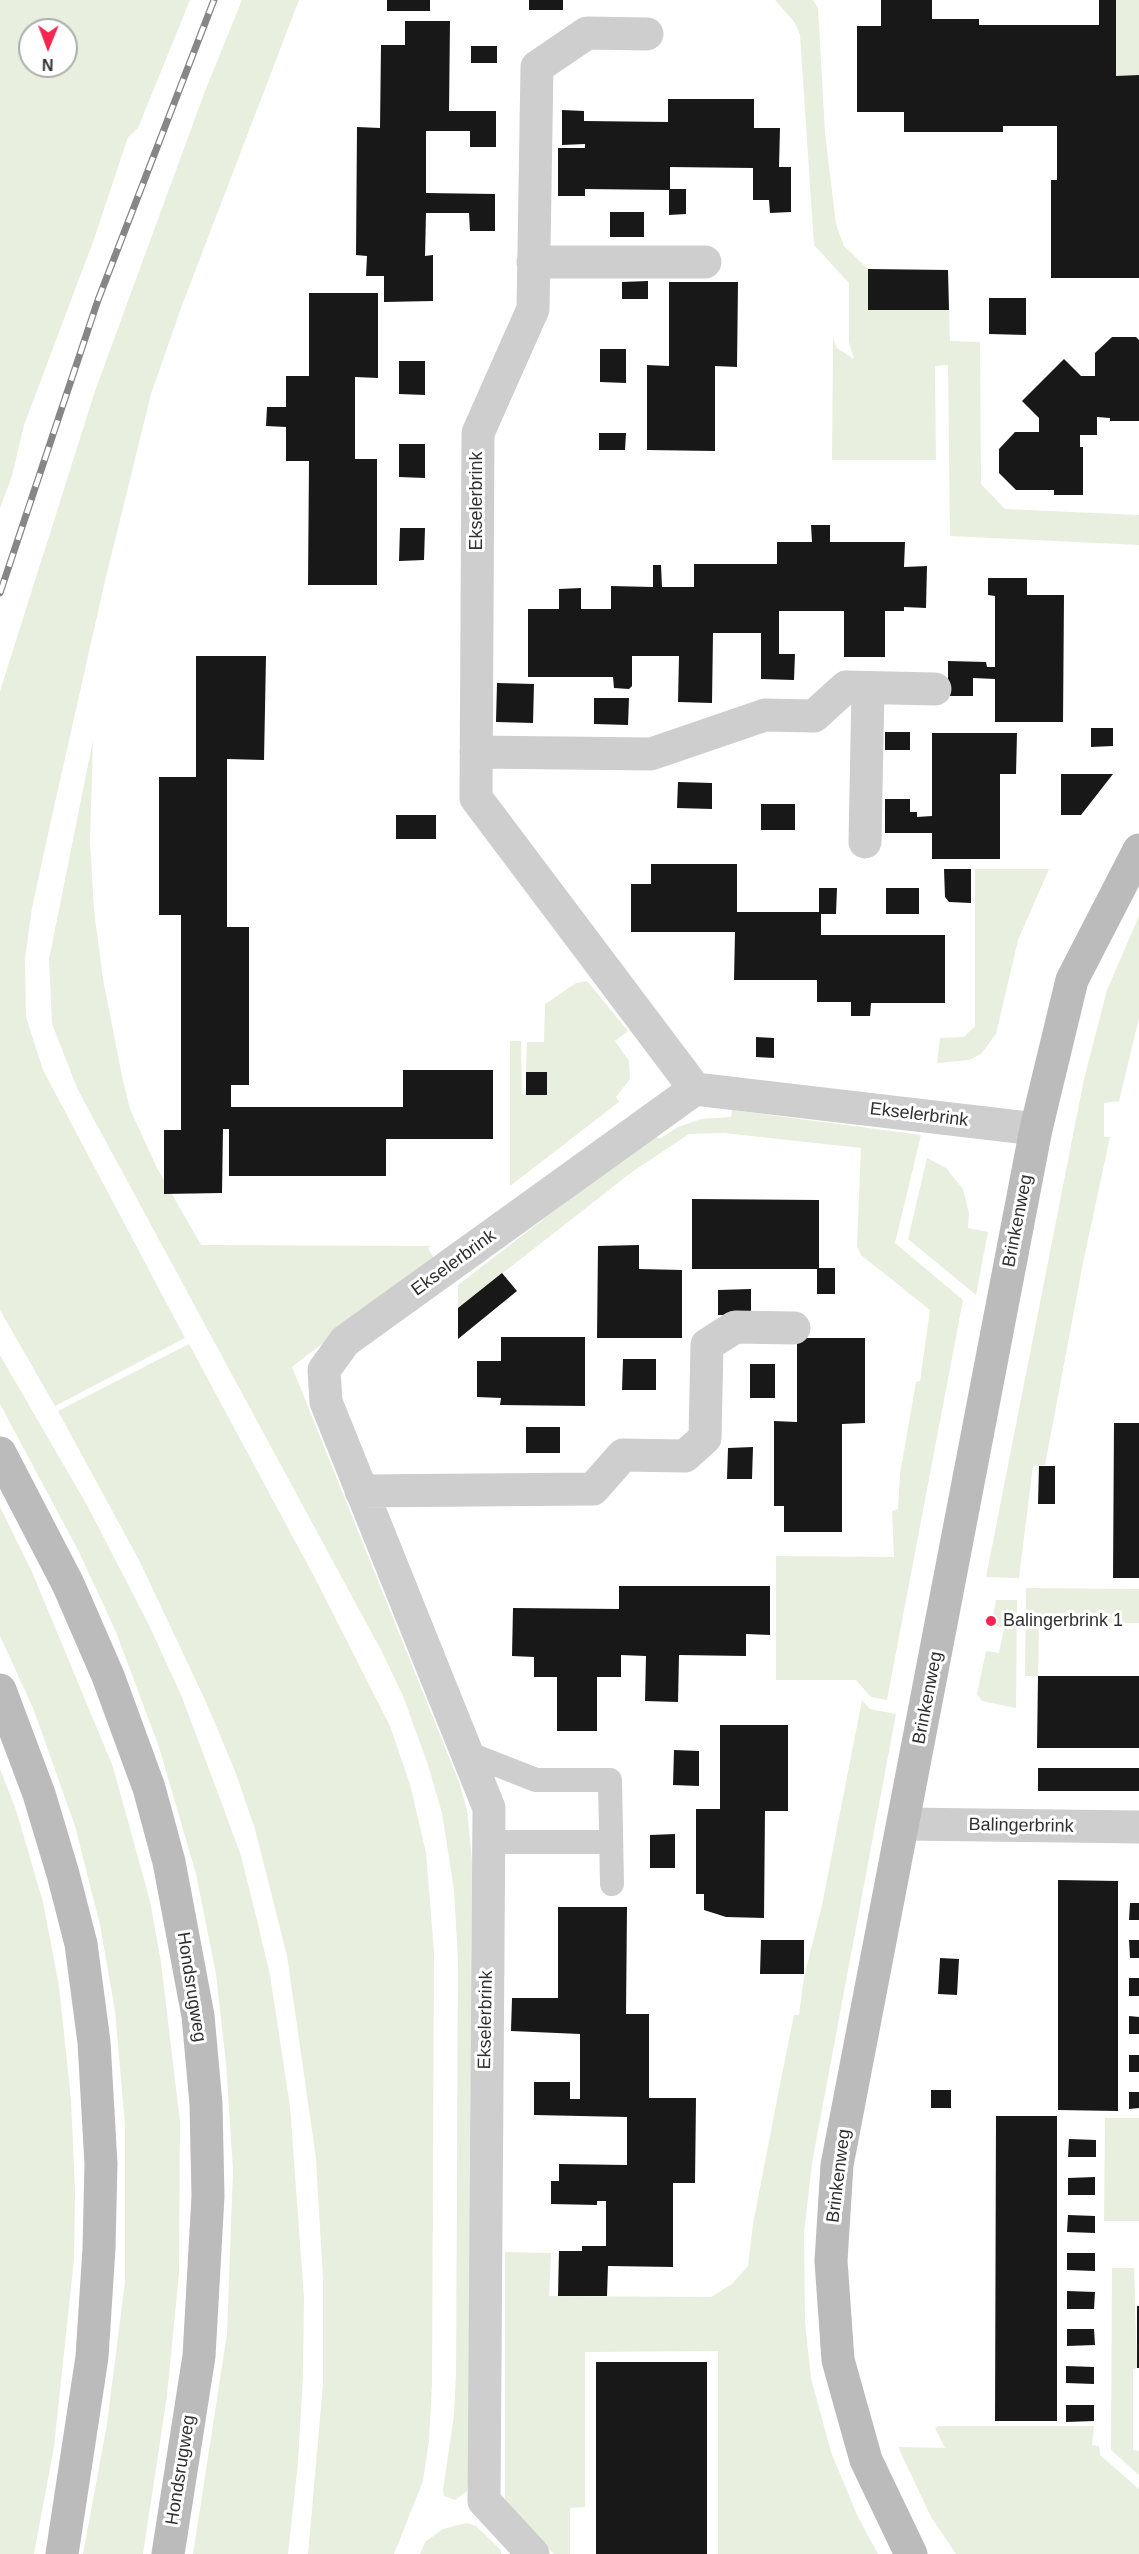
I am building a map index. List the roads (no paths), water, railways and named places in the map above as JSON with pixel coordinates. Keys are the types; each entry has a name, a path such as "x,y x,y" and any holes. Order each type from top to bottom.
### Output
{"main road":[{"name":"Brinkenweg","path":"911,2554 866,2460 838,2360 831,2261 837,2165 1036,1129 1072,980 1139,850"},
{"name":"Hondsrugweg","path":"0,1453 68,1584 108,1676 148,1788 169,1862 198,2016 206,2104 207,2207 199,2356 168,2554"},
{"path":"0,1690 39,1794 63,1874 81,1944 94,2042 101,2164 99,2248 92,2357 62,2554"}],"street":[{"name":"Ekselerbrink","path":"647,34 587,33 537,67 533,309 478,433 476,798 695,1089"},
{"path":"533,262 705,262"},
{"path":"476,752 651,754 765,715 814,716 846,687 935,689"},
{"path":"866,842 868,688"},
{"name":"Ekselerbrink","path":"533,2554 484,2501 489,1808 326,1402 324,1371 345,1341 695,1089 1036,1129"},
{"path":"361,1491 593,1489 623,1455 685,1456 705,1438 707,1346 735,1327 794,1328"},
{"name":"Balingerbrink","path":"904,1824 1139,1827"}],"lane":[{"path":"467,1754 536,1780 610,1780 612,1884"},
{"path":"488,1842 611,1842"}],"railway":[{"path":"0,593 98,300 214,0"}],"place":[{"name":"Balingerbrink 1","path":"991,1621"}]}
